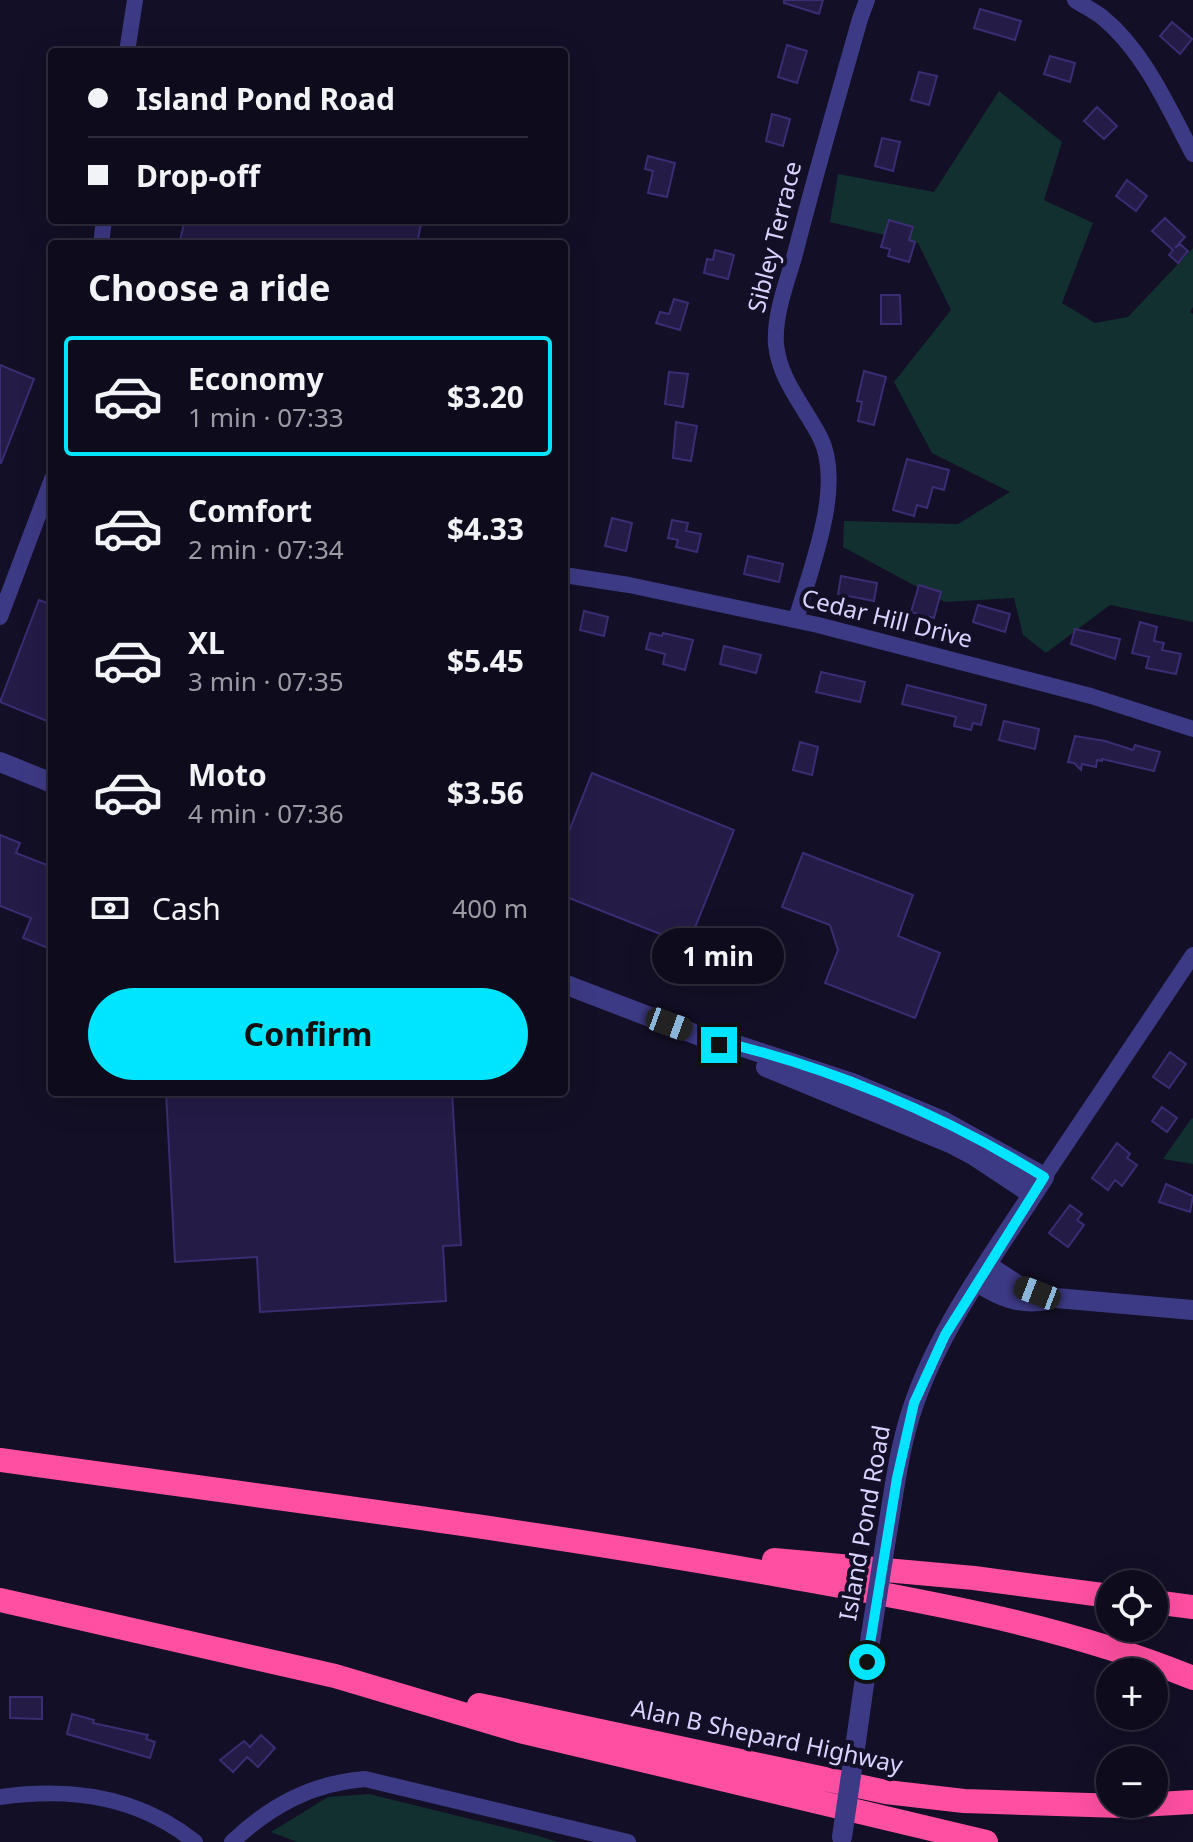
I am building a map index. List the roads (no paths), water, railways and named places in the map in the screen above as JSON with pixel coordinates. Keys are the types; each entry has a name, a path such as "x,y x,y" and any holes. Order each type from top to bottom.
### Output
{"highway":[{"path":"0,1460 620,1547 970,1610 1038,1626 1193,1678"},
{"path":"620,1547 974,1578 1096,1594"},
{"path":"0,1600 335,1676 520,1731 986,1842"},
{"path":"1168,1604 1193,1607"},
{"name":"Alan B Shepard Highway","path":"335,1676 550,1719 798,1776 886,1792 964,1801 1122,1806 1193,1802"}],"street":[{"path":"128,48 135,0"},
{"name":"Sibley Terrace","path":"796,620 827,508 830,473 821,439 779,362 776,326 867,0"},
{"path":"1075,0 1103,18 1127,43 1193,154"},
{"path":"0,617 48,490"},
{"name":"Cedar Hill Drive","path":"568,576 629,585 796,620 1091,696 1193,729"},
{"path":"0,762 48,781"},
{"name":"Island Pond Road","path":"841,1839 886,1539 904,1439 914,1403 945,1335 982,1274 1193,955"},
{"path":"568,986 705,1038 798,1065 897,1102 973,1136 1038,1186"},
{"path":"982,1274 1056,1298 1193,1310"},
{"path":"232,1842 250,1825 289,1799 326,1784 365,1779 628,1842"},
{"path":"0,1797 51,1793 86,1795 121,1803 151,1812 195,1842"}]}
